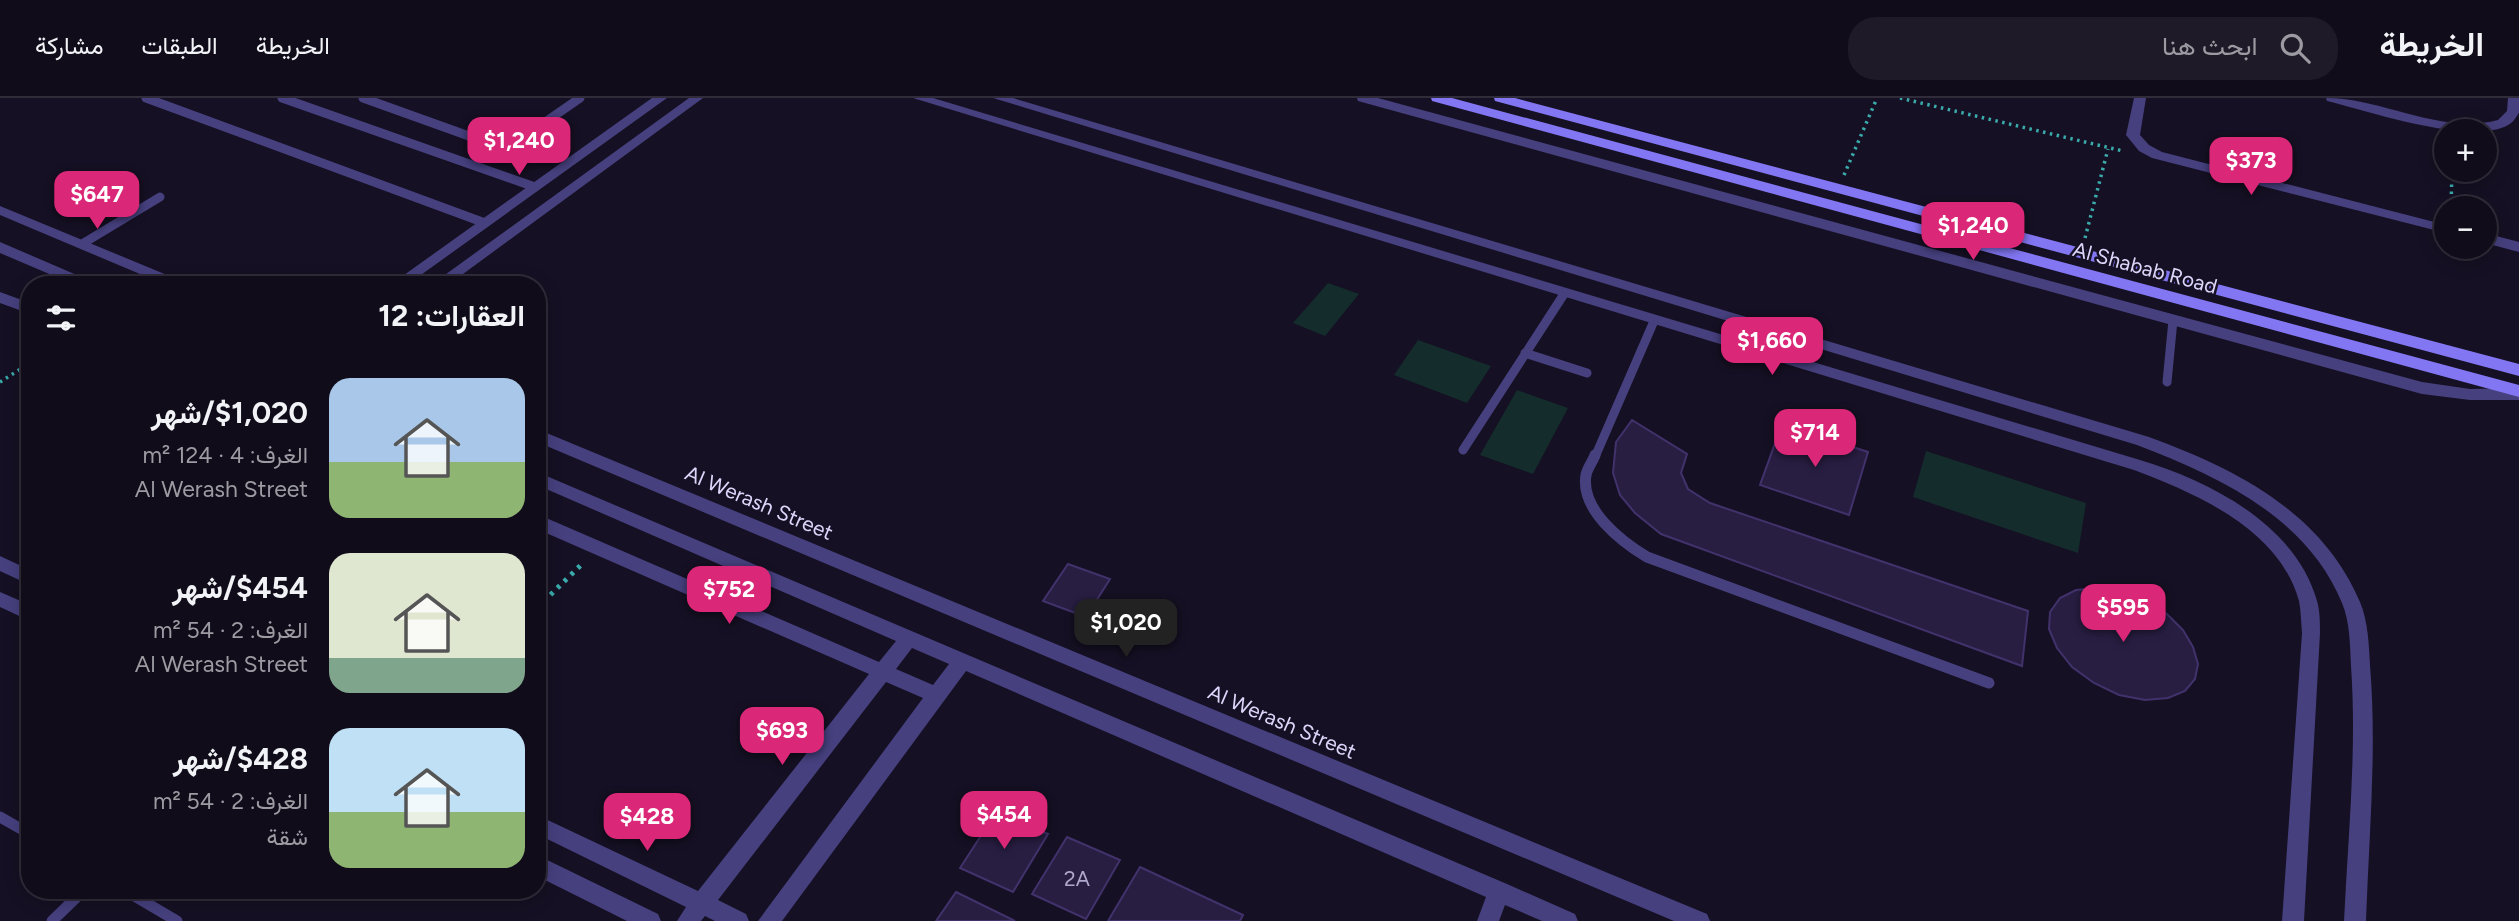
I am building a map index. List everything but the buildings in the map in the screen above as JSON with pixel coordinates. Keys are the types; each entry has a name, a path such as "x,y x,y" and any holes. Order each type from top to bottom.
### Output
{"street":[{"path":"410,276 661,98"},
{"path":"450,276 697,98"},
{"path":"919,98 2185,482 2227,504 2263,533 2291,566 2308,600 2311,633 2292,921"},
{"path":"999,98 2196,460 2248,487 2293,521 2329,561 2352,604 2359,645 2363,711 2355,921"},
{"path":"1363,98 2422,388 2460,395 2496,397 2519,393"},
{"name":"Al Shabab Road","path":"1437,98 2519,393"},
{"name":"Al Shabab Road","path":"1500,98 2519,370"},
{"path":"2140,98 2133,135 2144,148 2172,159 2434,226"},
{"path":"2332,98 2452,126 2484,127 2505,122 2514,111 2514,98"},
{"path":"1261,201 1277,182"},
{"path":"0,210 158,276"},
{"path":"1419,249 1433,229"},
{"path":"2497,241 2519,247"},
{"path":"0,247 67,276"},
{"path":"0,297 21,305"},
{"path":"1805,367 1813,344"},
{"name":"Al Werash Street","path":"546,439 1699,921"},
{"path":"546,482 1567,921"},
{"path":"546,525 936,695"},
{"path":"0,563 21,574"},
{"path":"0,599 21,610"},
{"path":"688,921 909,638"},
{"path":"769,921 962,661"},
{"path":"546,828 738,921"},
{"path":"546,869 650,921"},
{"path":"1488,921 1499,891"}],"lane":[{"path":"146,98 485,223"},
{"path":"282,98 535,187"},
{"path":"363,98 494,145 506,145 518,140 580,98"},
{"path":"82,244 160,197"},
{"path":"1463,450 1564,293"},
{"path":"2167,382 2173,320"},
{"path":"1654,321 1586,476 1591,505 1611,533 1647,557 1989,683"},
{"path":"1525,353 1587,373"},
{"path":"0,817 21,829"},
{"path":"52,921 75,899"},
{"path":"140,899 177,921"}],"path":[{"path":"1839,188 1877,98"},
{"path":"1900,98 2108,149 2144,148"},
{"path":"2081,253 2108,149"},
{"path":"0,382 21,369"},
{"path":"546,599 600,547"}],"green space":[{"path":"1328,283 1359,294 1325,336 1293,323"},
{"path":"1418,340 1491,366 1467,403 1394,375"},
{"path":"1517,390 1568,408 1533,474 1480,455"},
{"path":"1926,451 2086,503 2078,553 1913,497"}]}
